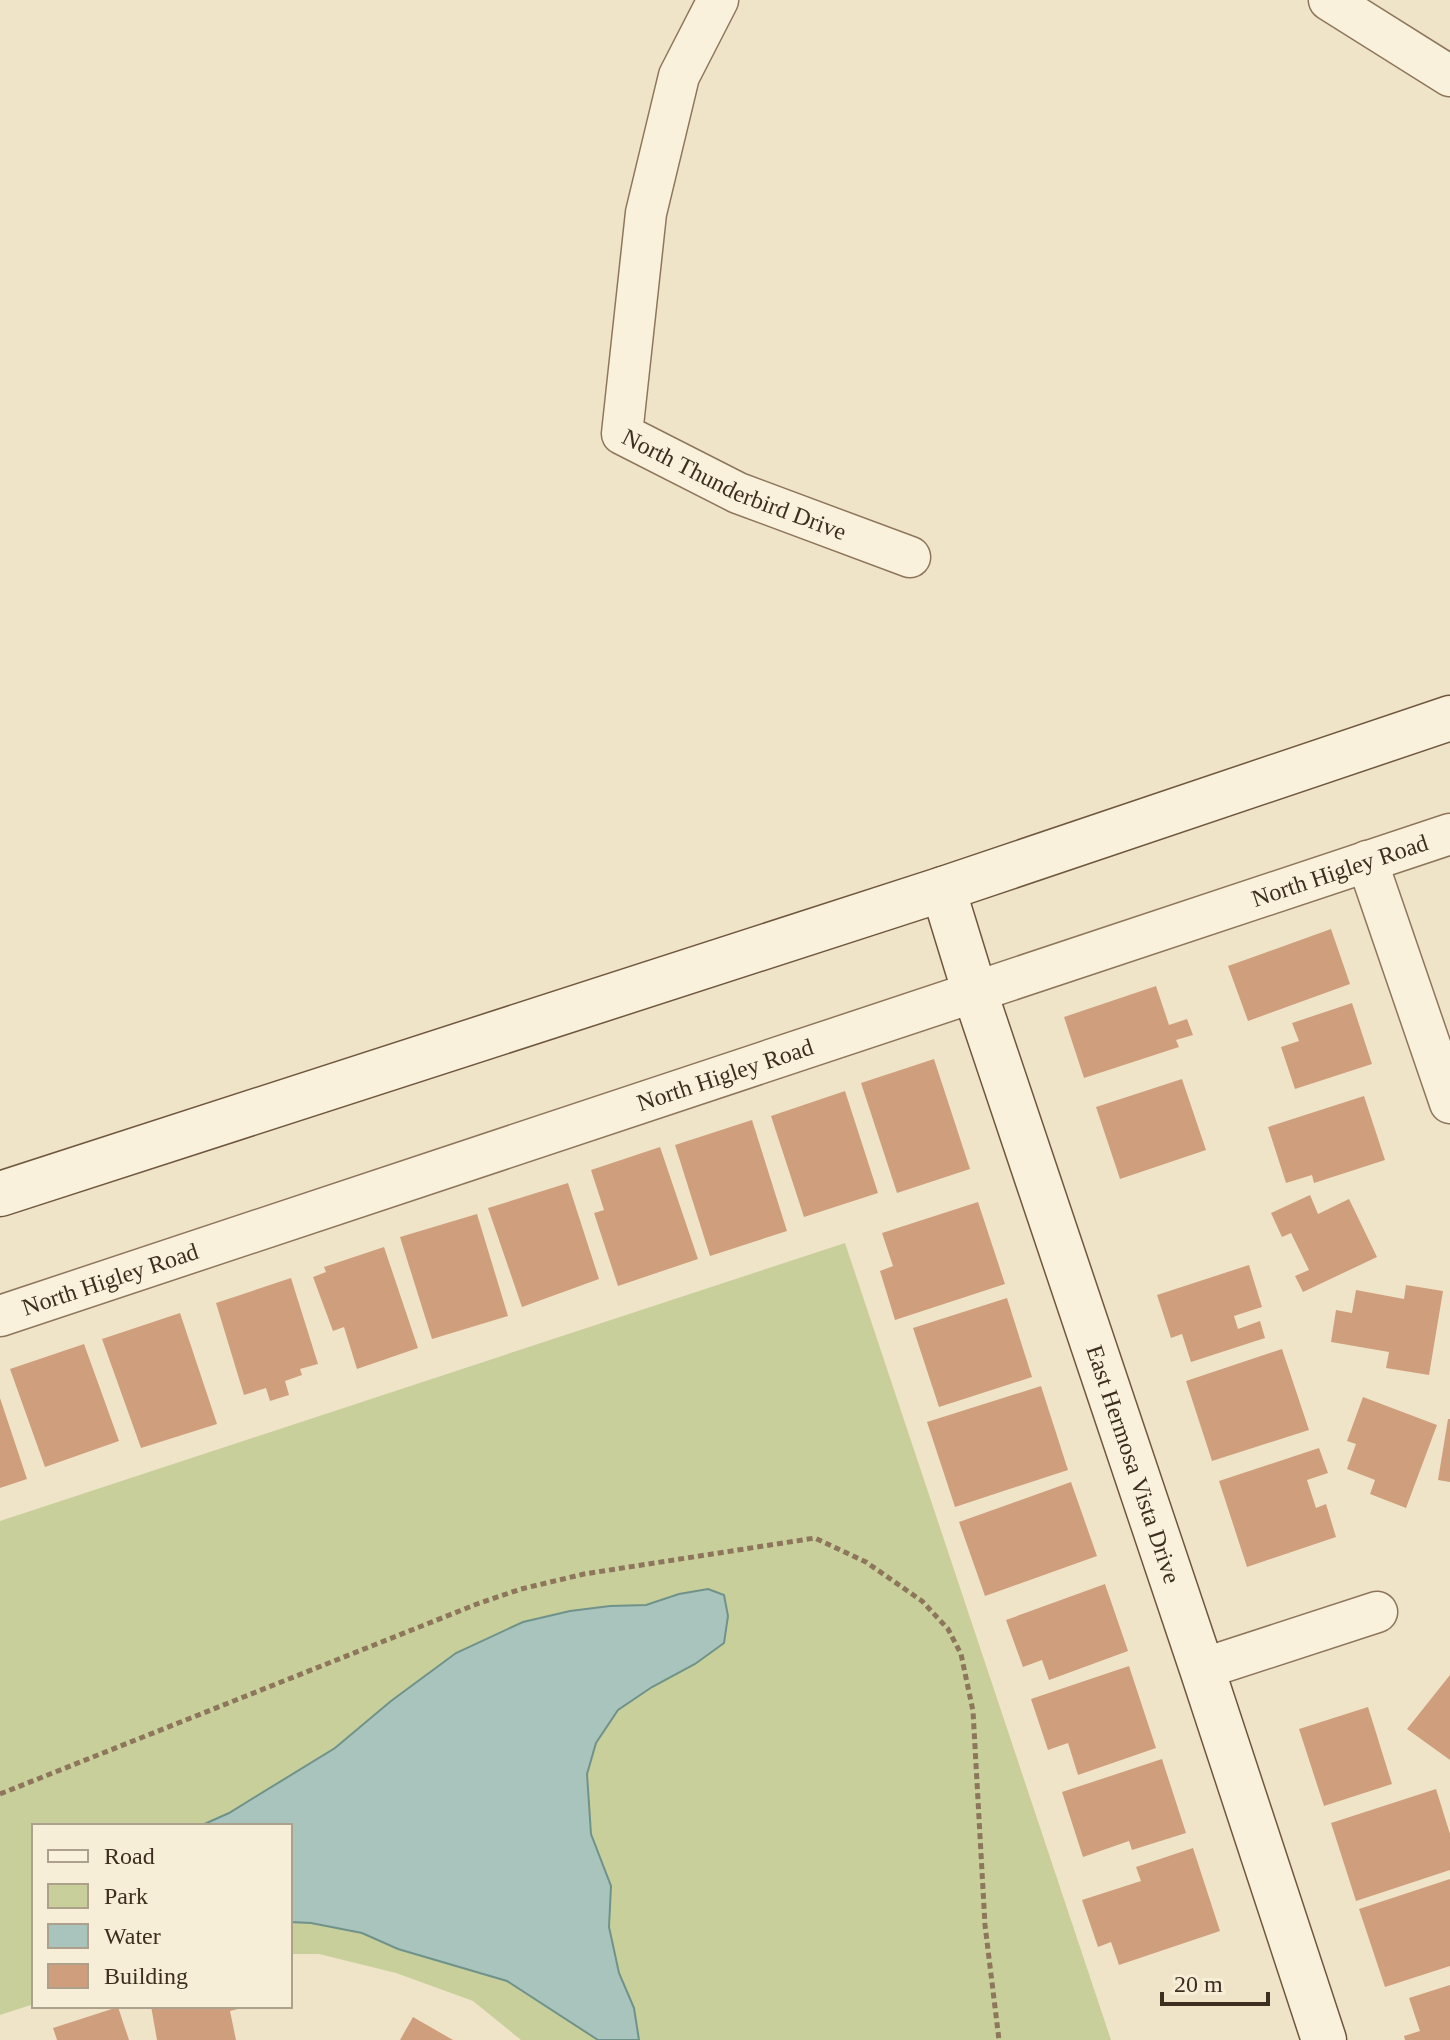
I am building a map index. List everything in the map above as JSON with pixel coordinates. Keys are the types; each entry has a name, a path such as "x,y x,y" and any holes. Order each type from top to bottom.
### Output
{"main road":[{"path":"0,1194 943,889 1450,718"},
{"name":"East Hermosa Vista Drive","path":"943,889 1324,2040"}],"street":[{"name":"North Thunderbird Drive","path":"718,0 679,76 646,213 622,434 738,493 910,557"},
{"path":"1329,0 1450,76"},
{"name":"North Higley Road","path":"0,1316 1450,834"},
{"path":"1367,861 1450,1103"},
{"path":"1202,1669 1377,1612"}],"path":[{"path":"0,1794 521,1589 584,1574 815,1538 866,1562 913,1594 948,1629 961,1654 973,1711 985,1925 999,2040"}],"green space":[{"path":"845,1243 1111,2040 521,2040 473,2001 396,1973 319,1954 292,1954 292,1824 32,1824 32,2005 0,2015 0,1521"}],"water":[{"path":"708,1589 724,1595 728,1616 724,1643 618,1710 596,1743 587,1774 591,1834 611,1886 609,1927 619,1973 634,2008 639,2040 598,2040 507,1981 398,1949 362,1933 292,1922 292,1824 204,1824 229,1813 335,1748 456,1653 523,1622 570,1611 646,1605 679,1594"}],"building":[{"path":"1331,929 1350,984 1248,1021 1228,966"},
{"path":"1156,986 1169,1025 1187,1019 1193,1035 1176,1040 1179,1047 1084,1078 1064,1017"},
{"path":"1352,1003 1372,1064 1295,1089 1281,1047 1299,1041 1292,1023"},
{"path":"934,1059 970,1169 897,1193 861,1083"},
{"path":"1182,1079 1206,1150 1120,1179 1096,1107"},
{"path":"845,1091 878,1193 804,1217 771,1116"},
{"path":"1364,1096 1385,1160 1314,1183 1312,1175 1286,1183 1268,1127"},
{"path":"752,1120 787,1231 710,1256 675,1145"},
{"path":"660,1147 698,1259 618,1286 594,1213 604,1210 591,1170"},
{"path":"568,1183 599,1279 522,1307 488,1208"},
{"path":"1310,1195 1318,1214 1349,1199 1377,1257 1303,1292 1295,1276 1309,1270 1291,1233 1282,1237 1271,1213"},
{"path":"978,1202 1005,1284 895,1320 880,1271 893,1266 882,1233"},
{"path":"477,1214 508,1316 432,1339 400,1237"},
{"path":"384,1247 418,1348 357,1369 344,1327 333,1331 313,1277 326,1272 324,1267"},
{"path":"1249,1265 1262,1307 1234,1316 1238,1329 1260,1321 1265,1338 1191,1362 1182,1334 1171,1338 1157,1295"},
{"path":"291,1278 318,1364 300,1369 302,1375 285,1381 289,1395 270,1401 266,1388 244,1395 216,1303"},
{"path":"1406,1285 1443,1291 1429,1375 1386,1368 1389,1352 1331,1342 1336,1310 1352,1313 1356,1290 1404,1299"},
{"path":"1007,1298 1032,1377 939,1407 913,1328"},
{"path":"180,1313 217,1424 141,1448 102,1339"},
{"path":"84,1344 119,1441 45,1467 10,1369"},
{"path":"1282,1349 1309,1430 1212,1461 1186,1381"},
{"path":"1041,1386 1068,1470 955,1507 927,1422"},
{"path":"1363,1397 1437,1425 1406,1508 1370,1494 1375,1480 1347,1469 1356,1444 1347,1441"},
{"path":"0,1398 27,1479 0,1488"},
{"path":"1450,1419 1450,1482 1438,1480"},
{"path":"1319,1448 1328,1473 1307,1480 1316,1508 1326,1504 1336,1537 1247,1567 1219,1481"},
{"path":"1071,1482 1097,1556 985,1596 959,1522"},
{"path":"1105,1584 1128,1651 1049,1680 1042,1660 1023,1667 1006,1620"},
{"path":"1129,1666 1156,1748 1078,1775 1068,1743 1048,1750 1031,1699"},
{"path":"1450,1675 1450,1760 1407,1729"},
{"path":"1368,1707 1392,1784 1324,1806 1299,1729"},
{"path":"1162,1759 1186,1833 1132,1850 1129,1841 1083,1857 1062,1792"},
{"path":"1436,1789 1450,1834 1450,1870 1356,1901 1331,1823"},
{"path":"1193,1848 1220,1931 1119,1965 1111,1942 1098,1947 1082,1900 1141,1881 1136,1867"},
{"path":"1450,1879 1450,1966 1385,1987 1359,1909"},
{"path":"1450,1985 1450,2040 1405,2040 1404,2036 1420,2031 1409,1998"},
{"path":"118,2008 129,2040 57,2040 53,2028"},
{"path":"151,2008 242,2008 230,2011 236,2040 157,2040"},
{"path":"413,2017 453,2040 400,2040"}]}
